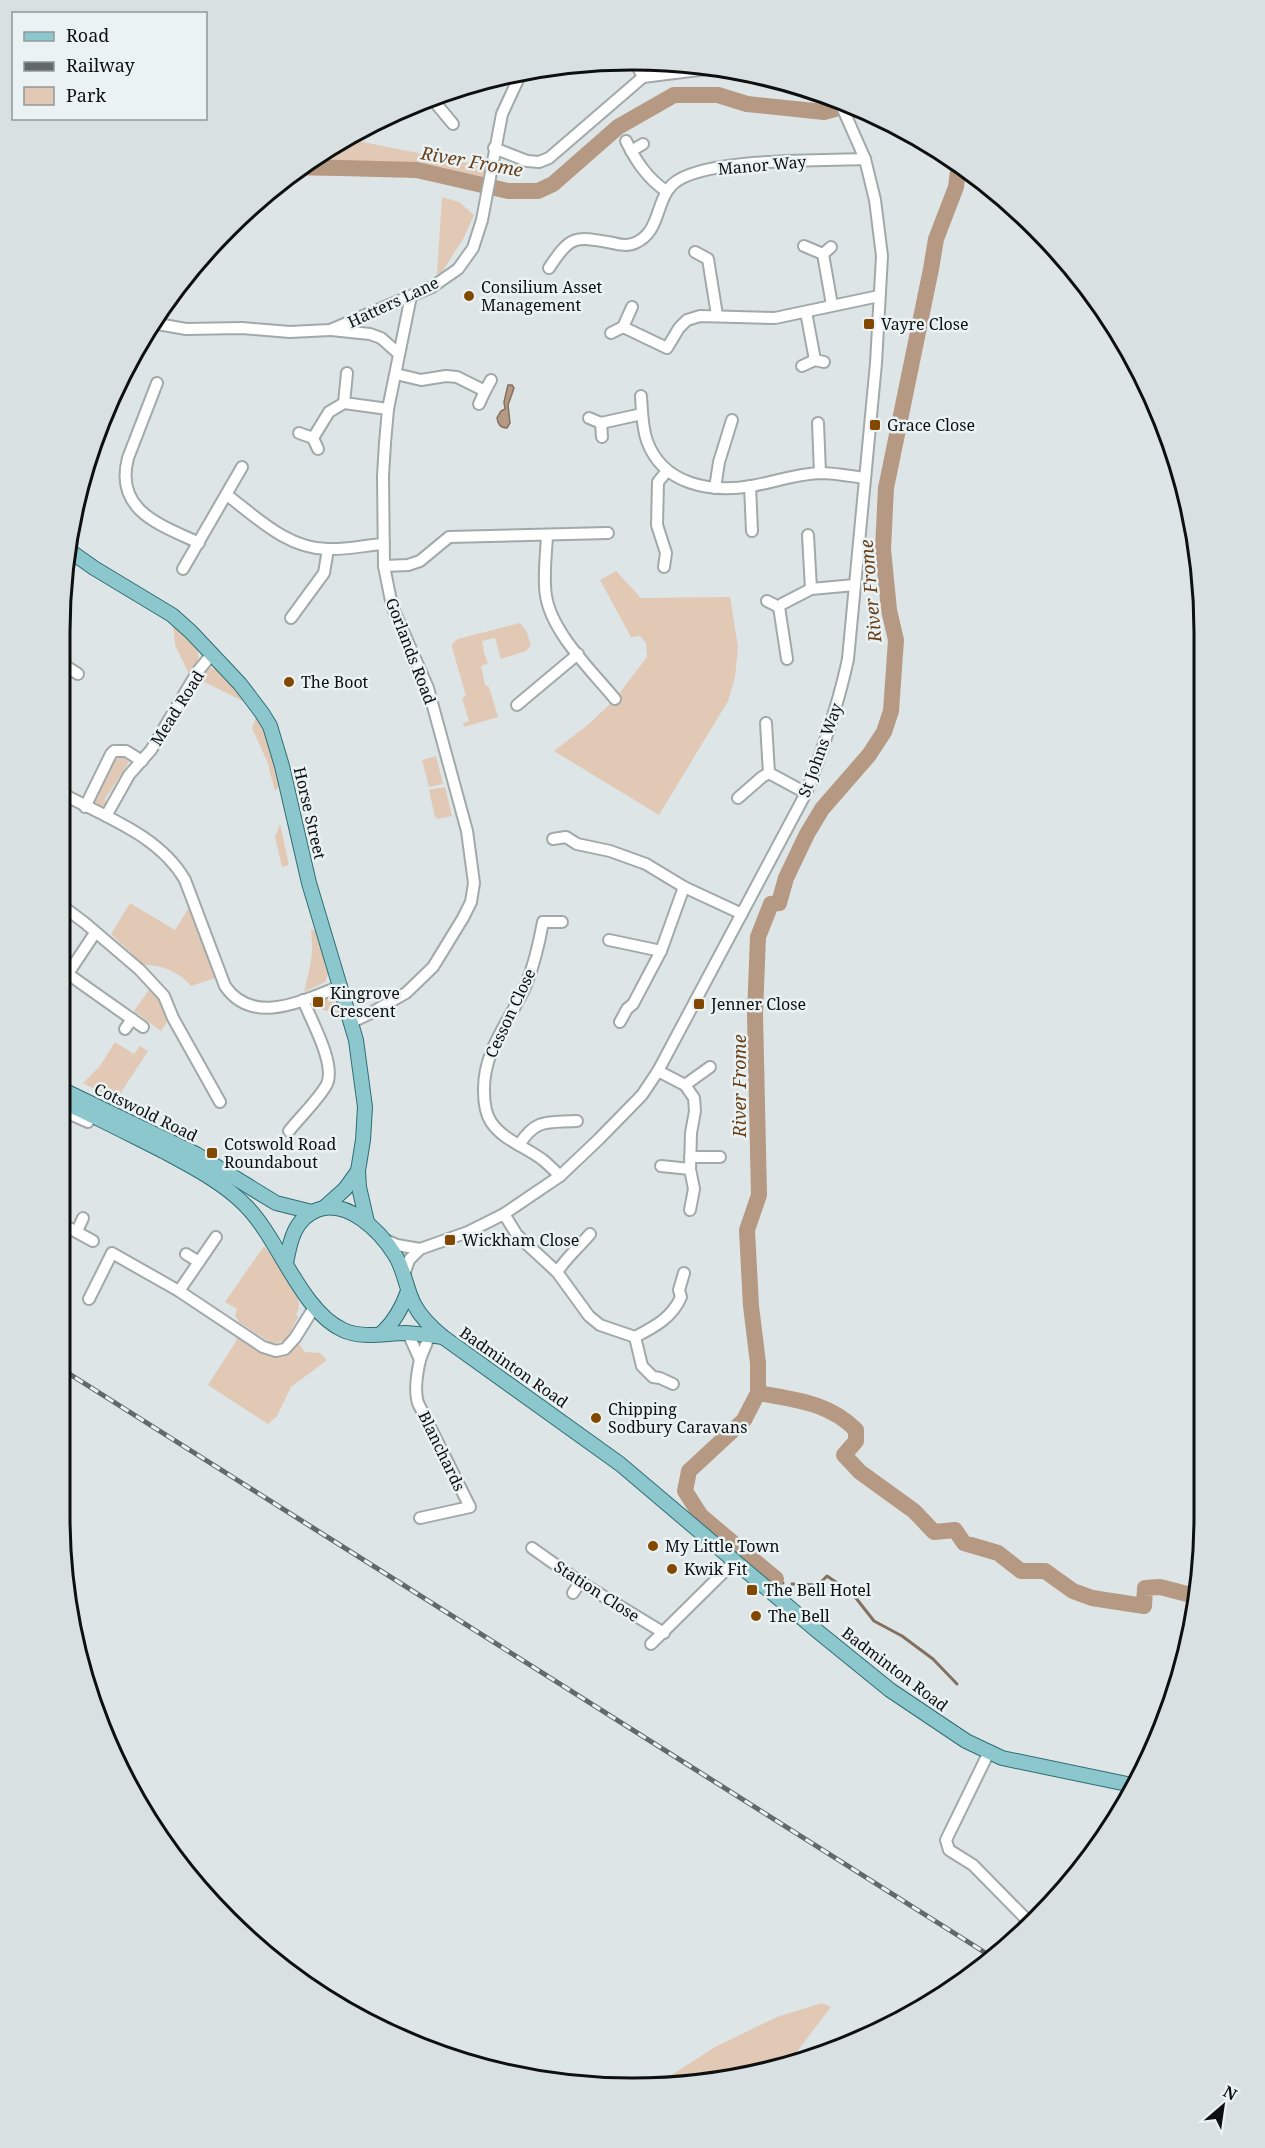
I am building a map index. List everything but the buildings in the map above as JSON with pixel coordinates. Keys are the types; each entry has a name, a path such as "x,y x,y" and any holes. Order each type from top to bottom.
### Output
{"main road":[{"name":"Horse Street","path":"76,555 172,615 212,654 254,701 270,726 282,766 309,883 351,1022 365,1107 358,1170 360,1199 367,1222"},
{"name":"Cotswold Road","path":"70,1093 176,1144 276,1203 319,1209"},
{"name":"Cotswold Road","path":"70,1105 126,1132 214,1181 245,1204 261,1223 286,1263"},
{"name":"Horse Street","path":"319,1209 338,1196 358,1170"},
{"path":"382,1333 401,1309 408,1291 395,1255 367,1222 342,1209 319,1209 302,1219 294,1230 286,1263 315,1306 329,1322 358,1335 434,1333"},
{"name":"Badminton Road","path":"408,1291 414,1305 434,1333 621,1464 734,1562 890,1690 966,1741 1002,1758 1126,1784"}],"street":[{"path":"640,70 643,77"},
{"path":"494,148 527,160 539,162 549,158 643,77 677,73"},
{"name":"Hatters Lane","path":"162,325 186,329 242,328 290,332 330,330 432,287 458,269 473,248 482,220 502,114 517,83"},
{"path":"438,105 453,124"},
{"name":"St Johns Way","path":"420,1249 468,1232 504,1214 560,1176 642,1095 658,1071 806,793 824,746 840,697 848,659 876,363 882,256 875,200 865,159 844,111"},
{"path":"549,268 559,244 585,237 617,244 633,244 642,239 654,225 666,191 645,173 628,146 643,144"},
{"name":"Manor Way","path":"666,191 688,174 754,162 865,159"},
{"path":"804,246 827,251 832,305"},
{"path":"695,252 708,259 717,315"},
{"name":"Gorlands Road","path":"351,1022 406,993 433,967 464,918 471,902 474,883 467,831 428,688 392,606 384,566 383,476 388,410 411,296"},
{"path":"623,327 667,348 679,328 687,320 700,316 775,318 879,296"},
{"path":"611,333 623,327 632,307"},
{"path":"802,366 820,361 806,312"},
{"path":"330,330 370,334 381,338 399,354"},
{"path":"344,403 347,373"},
{"path":"396,374 421,380 446,376 457,377 485,392"},
{"path":"479,404 491,380"},
{"path":"158,383 128,458 125,468 126,487 136,506 150,519 199,543"},
{"path":"641,396 647,443 667,471 687,482 714,488 750,486 793,476 820,473 865,478"},
{"path":"313,438 329,412 344,403 388,410"},
{"path":"589,418 601,423 642,414"},
{"path":"714,488 719,462 732,420"},
{"path":"601,423 602,437"},
{"path":"818,423 820,473"},
{"path":"299,433 313,438 318,449"},
{"path":"183,568 242,467"},
{"path":"664,567 666,553 657,525 658,482 667,471"},
{"path":"750,486 752,531"},
{"path":"227,495 273,530 292,541 328,549 384,544"},
{"path":"384,566 408,565 420,561 449,537 608,533"},
{"path":"808,535 811,590"},
{"path":"547,536 546,596 553,621 615,699"},
{"path":"291,618 324,573 328,549"},
{"path":"779,607 811,590 855,585"},
{"path":"767,601 779,607"},
{"path":"779,607 787,659"},
{"name":"Mead Road","path":"106,816 129,776 162,735 176,706 198,671 212,654"},
{"path":"517,705 578,654"},
{"path":"70,670 78,674"},
{"path":"766,723 769,773"},
{"name":"Mead Road","path":"85,807 114,751 126,751 142,761"},
{"path":"769,773 806,793"},
{"path":"738,798 769,773"},
{"path":"70,798 106,816 162,850 178,868 185,880 230,994 250,1006 261,1009 303,1000 341,986"},
{"path":"554,839 566,837 577,844 628,856 684,887 742,914"},
{"path":"620,1022 627,1009 633,1004 661,951 684,887"},
{"path":"70,912 140,970 164,996 173,1018 220,1102"},
{"name":"Cesson Close","path":"560,1176 544,1161 501,1132 486,1114 483,1082 492,1048 528,979 543,922 562,922"},
{"path":"70,971 95,933"},
{"path":"609,940 661,951"},
{"path":"70,975 143,1027"},
{"path":"289,1131 301,1124 326,1085 329,1076 325,1055 303,1000"},
{"path":"125,1029 132,1019"},
{"path":"685,1085 710,1067"},
{"path":"658,1071 685,1085 694,1098 690,1157 694,1189 688,1202"},
{"path":"70,1114 88,1122"},
{"path":"519,1145 528,1131 536,1125 577,1121"},
{"path":"690,1157 720,1157"},
{"path":"660,1166 690,1169"},
{"path":"504,1214 517,1235 557,1272 589,1316 614,1331 635,1337 669,1316 681,1297 679,1290 684,1273"},
{"path":"77,1232 83,1218"},
{"path":"70,1228 93,1241"},
{"path":"557,1272 571,1253 577,1250 590,1234"},
{"path":"179,1291 216,1237"},
{"path":"382,1238 397,1245 420,1249"},
{"path":"404,1275 409,1260 420,1249"},
{"path":"89,1299 112,1252 179,1291 263,1347 276,1351 285,1350 315,1306"},
{"path":"186,1254 199,1262"},
{"name":"Blanchards","path":"420,1518 470,1507 418,1403 416,1394 420,1360 434,1333"},
{"path":"408,1334 420,1360"},
{"path":"635,1337 642,1366 653,1377 673,1384"},
{"name":"Station Close","path":"532,1548 580,1582 664,1633"},
{"path":"651,1644 734,1562"},
{"path":"573,1593 580,1582"},
{"path":"989,1752 946,1840 949,1850 973,1865 1025,1918"}],"green space":[{"path":"360,141 487,167 483,190 403,176 305,176"},
{"path":"442,197 459,202 474,215 463,239 442,272 437,274"},
{"path":"616,571 641,598 730,597 738,647 735,677 728,701 659,815 554,751 590,723 615,699 647,657 646,643 640,636 631,637 600,580"},
{"path":"520,623 526,630 531,645 526,651 501,659 495,638 482,641 488,663 481,666 485,685 489,687 498,717 464,727 463,723 469,721 462,698 466,696 452,647 453,643 458,639"},
{"path":"173,624 197,650 196,666 189,674 175,645"},
{"path":"208,667 217,670 247,703 196,678"},
{"path":"257,715 271,746 280,785 275,791 267,761 252,728"},
{"path":"122,756 129,762 105,799 106,804 99,808 95,806 94,801 113,761"},
{"path":"436,756 443,784 429,787 422,760"},
{"path":"445,787 452,816 438,819 435,817 429,790"},
{"path":"280,824 289,865 282,867 275,837"},
{"path":"130,903 175,930 190,906 215,978 191,986 170,970 144,965 111,934"},
{"path":"311,930 317,930 329,972 325,982 304,992 312,955"},
{"path":"151,987 169,1019 161,1031 134,1011"},
{"path":"325,995 337,1001 343,1014 323,1010 322,1007 312,1011 311,1003"},
{"path":"115,1042 134,1054 140,1046 148,1051 116,1100 83,1083 100,1066"},
{"path":"264,1246 289,1279 298,1298 299,1307 296,1315 298,1317 285,1339 277,1343 271,1343 239,1322 235,1316 237,1309 225,1302"},
{"path":"240,1335 285,1354 298,1343 305,1352 320,1353 327,1360 291,1387 277,1416 268,1424 208,1385"},
{"path":"822,2003 831,2007 796,2053 742,2067 670,2076 715,2047 777,2017"}],"shaded area":[{"path":"508,385 514,388 508,405 510,423 507,428 500,425 497,418 505,409 504,402"}],"waterway":[{"name":"River Frome","path":"317,167 417,170 508,191 538,191 553,184 618,127 674,95 718,95 747,104 824,112 836,109"},
{"name":"River Frome","path":"958,174 956,187 936,239 886,488 883,549 889,610 896,640 891,711 884,732 869,755 822,809 807,834 786,878 779,903 771,904 758,937 755,1014 759,1195 747,1230 751,1306 758,1363 758,1393 798,1400 834,1413 845,1421 856,1430 856,1441 844,1455 860,1472 914,1511 934,1532 955,1530 964,1543 998,1553 1021,1571 1045,1571 1073,1591 1092,1598 1144,1606 1145,1588 1160,1587 1189,1594"},
{"path":"758,1393 744,1420 689,1471 685,1491 701,1516 776,1579"},
{"path":"792,1584 818,1585 827,1576 852,1593 874,1621 902,1636 933,1659 957,1684"},
{"path":"776,1579 783,1583"}],"railway":[{"path":"70,1374 985,1953"}],"place":[{"name":"Consilium Asset Management","path":"469,296"},
{"name":"Vayre Close","path":"869,324"},
{"name":"Grace Close","path":"875,425"},
{"name":"The Boot","path":"289,682"},
{"name":"Kingrove Crescent","path":"318,1002"},
{"name":"Jenner Close","path":"699,1004"},
{"name":"Cotswold Road Roundabout","path":"212,1153"},
{"name":"Wickham Close","path":"450,1240"},
{"name":"Chipping Sodbury Caravans","path":"596,1418"},
{"name":"My Little Town","path":"653,1546"},
{"name":"Kwik Fit","path":"672,1569"},
{"name":"The Bell Hotel","path":"752,1590"},
{"name":"The Bell","path":"756,1616"}]}
